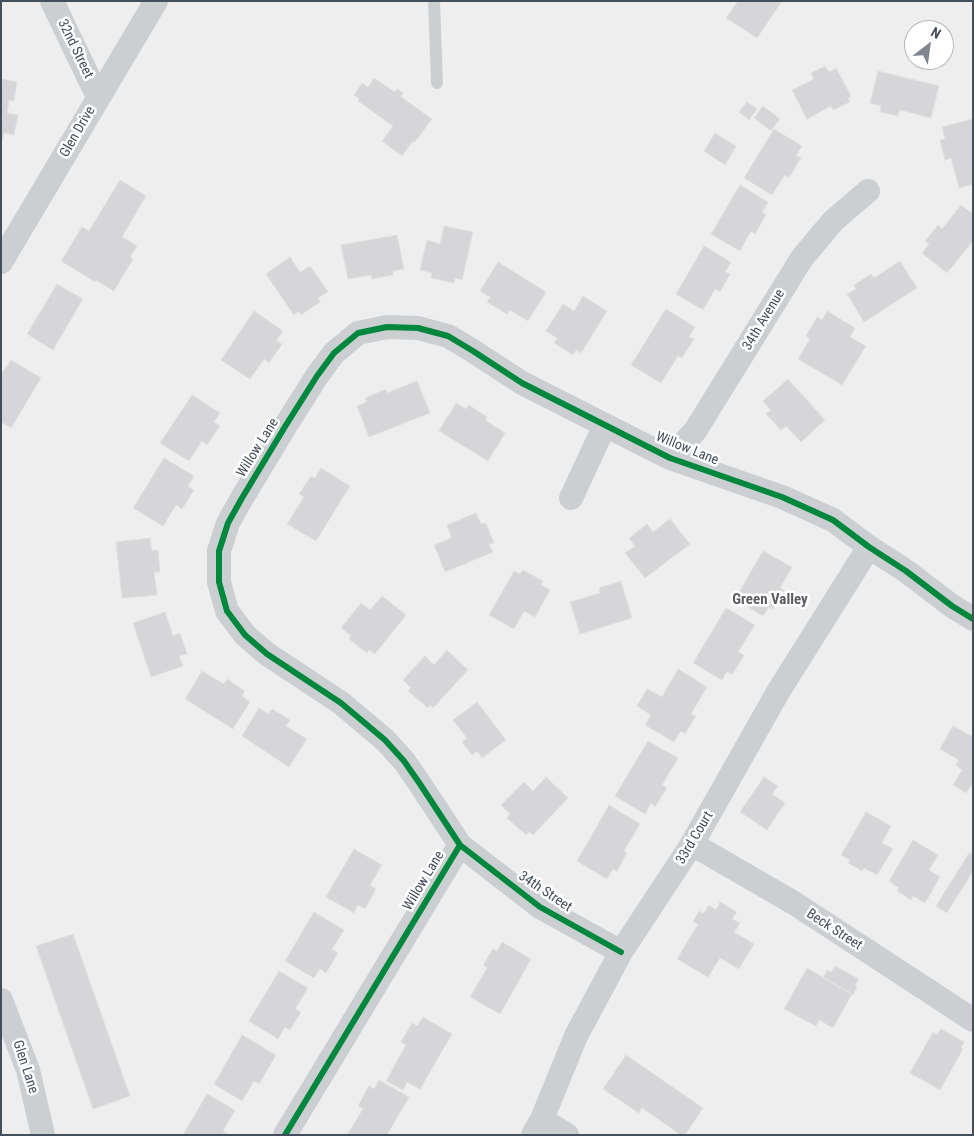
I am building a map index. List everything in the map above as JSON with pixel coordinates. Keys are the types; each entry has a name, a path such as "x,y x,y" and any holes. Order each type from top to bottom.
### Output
{"street":[{"name":"32nd Street","path":"52,1 98,97"},
{"name":"Glen Drive","path":"1,262 156,1"},
{"name":"34th Avenue","path":"670,458 695,431 802,258 833,221 868,191"},
{"name":"Willow Lane","path":"285,1135 460,845 404,761 385,740 341,703 268,654 245,635 227,611 219,582 219,551 228,523 317,376 334,353 358,333 387,327 418,328 448,336 522,383 670,458 782,497 833,520 952,606 973,619"},
{"path":"571,498 605,425"},
{"name":"33rd Court","path":"537,1127 576,1036 621,952 692,844 778,692 869,547"},
{"name":"Beck Street","path":"692,844 794,904 973,1020"},
{"name":"34th Street","path":"460,845 540,907 621,952"},
{"name":"Glen Lane","path":"1,1000 28,1070 43,1135"},
{"path":"537,1127 567,1135"}],"lane":[{"path":"434,1 437,83"}],"building":[{"path":"738,1 782,1 757,38 726,18"},
{"path":"825,66 829,72 836,68 851,96 848,98 850,102 833,110 831,106 807,119 792,90 814,79 811,73"},
{"path":"878,71 939,86 931,118 900,110 898,116 880,112 881,106 870,103"},
{"path":"374,78 395,92 397,89 403,93 401,97 432,119 402,156 382,141 393,126 358,101 359,99 354,95 362,83 368,87"},
{"path":"1,79 17,82 14,101 9,100 7,113 18,115 14,135 4,133 1,146"},
{"path":"747,102 757,109 749,120 739,112"},
{"path":"763,106 780,119 771,131 754,118"},
{"path":"973,119 973,184 959,188 951,158 945,160 940,140 945,139 942,127"},
{"path":"774,129 802,146 796,156 801,158 789,178 785,175 772,195 744,178"},
{"path":"715,133 736,146 725,165 704,151"},
{"path":"120,180 146,196 122,237 137,246 130,257 133,259 114,291 96,280 95,282 61,261 82,227 89,231"},
{"path":"740,185 768,202 762,212 766,215 755,234 751,231 740,251 711,234"},
{"path":"961,205 973,214 973,241 947,273 922,253 929,244 925,241 938,225 942,229"},
{"path":"444,226 473,232 462,280 455,278 454,283 431,278 432,273 420,270 427,240 440,244"},
{"path":"397,235 404,269 393,271 393,275 372,279 371,275 348,279 341,245"},
{"path":"704,246 731,262 725,272 730,274 720,292 715,289 703,310 676,294"},
{"path":"290,257 300,272 310,266 328,292 318,298 320,302 301,315 299,311 294,315 266,274"},
{"path":"900,261 917,288 864,322 847,294 856,289 854,285 871,274 874,278"},
{"path":"498,262 546,292 528,321 510,310 507,314 487,302 490,297 480,291"},
{"path":"57,284 83,299 53,350 27,334"},
{"path":"583,296 607,311 581,353 576,350 573,355 554,343 557,338 546,331 563,304 574,311"},
{"path":"666,309 695,327 689,337 694,339 682,358 678,356 661,383 631,365"},
{"path":"254,311 283,331 276,341 282,344 269,363 264,359 250,379 221,360"},
{"path":"827,311 855,328 850,337 866,346 842,385 798,359 810,339 806,336 817,317 822,320"},
{"path":"11,360 41,378 11,428 1,422 1,375"},
{"path":"788,379 825,420 801,442 786,426 781,430 766,414 771,410 763,401"},
{"path":"417,381 430,413 369,437 357,406 367,402 365,398 386,389 387,393"},
{"path":"192,395 220,413 214,422 220,426 207,445 202,441 189,461 160,443"},
{"path":"456,403 466,409 469,405 487,417 485,420 505,433 488,461 439,431"},
{"path":"164,458 194,476 188,486 194,490 182,509 176,505 163,526 133,508"},
{"path":"321,468 350,486 316,541 287,524 304,497 299,494 311,476 315,478"},
{"path":"476,513 481,524 486,523 494,543 489,544 493,552 445,572 434,545 452,538 447,525"},
{"path":"670,519 690,544 645,578 625,553 635,546 629,538 647,524 653,532"},
{"path":"150,538 152,551 158,550 160,572 154,572 157,595 122,598 116,542"},
{"path":"763,551 792,567 780,588 784,590 773,609 769,607 763,616 735,599"},
{"path":"523,570 543,581 541,585 550,590 535,617 524,611 514,629 489,615 514,571 520,574"},
{"path":"621,581 632,618 580,634 570,602 600,593 599,588"},
{"path":"382,596 406,615 375,654 369,650 367,653 349,639 351,636 341,628 361,603 370,610"},
{"path":"726,608 755,625 738,652 744,655 732,675 727,671 722,680 693,663"},
{"path":"165,612 173,636 180,633 187,654 179,656 183,666 151,677 133,623"},
{"path":"447,650 468,670 433,708 430,705 428,708 408,691 411,688 403,680 425,656 434,665"},
{"path":"678,669 707,687 691,714 696,716 685,734 681,731 674,742 645,725 651,715 637,706 647,689 662,697"},
{"path":"202,671 224,684 227,679 245,691 242,696 250,702 233,729 185,699"},
{"path":"477,702 506,740 482,758 477,751 472,755 462,742 467,738 453,720"},
{"path":"259,708 268,714 272,709 290,720 286,726 307,739 289,767 242,736"},
{"path":"953,726 973,737 973,783 966,793 953,785 962,770 956,765 959,760 940,749"},
{"path":"648,741 678,758 662,785 667,788 655,807 651,803 645,814 615,796"},
{"path":"546,777 568,798 533,835 529,832 526,835 507,818 510,814 501,805 524,782 533,791"},
{"path":"764,777 778,786 772,794 785,803 767,830 740,812"},
{"path":"609,805 640,824 624,851 627,853 617,871 613,869 607,879 577,861"},
{"path":"866,812 891,826 882,843 893,849 877,875 864,868 862,871 848,863 850,860 841,855"},
{"path":"913,840 938,855 929,870 940,877 925,903 913,896 911,900 897,891 899,888 889,881"},
{"path":"354,849 382,865 370,885 376,889 365,909 358,905 354,913 326,897"},
{"path":"969,853 973,855 973,871 947,913 936,906"},
{"path":"720,902 737,912 732,919 740,923 734,932 754,944 739,969 720,958 708,977 677,959 698,924 693,922 699,911 703,914 709,905 716,910"},
{"path":"314,912 344,930 332,949 338,953 326,973 320,969 314,978 285,961"},
{"path":"73,934 130,1096 93,1109 36,946"},
{"path":"502,942 531,959 500,1014 470,997 487,968 483,965 493,949 497,951"},
{"path":"835,966 859,979 853,995 823,978 827,970 831,972"},
{"path":"807,968 852,994 833,1028 819,1020 816,1026 784,1009"},
{"path":"279,971 308,988 295,1009 301,1012 290,1030 285,1027 278,1039 249,1021"},
{"path":"423,1017 452,1034 420,1089 407,1082 403,1090 386,1081 406,1045 401,1042 412,1023 417,1026"},
{"path":"941,1029 964,1042 961,1048 963,1049 940,1090 910,1073 933,1032 937,1035"},
{"path":"242,1035 276,1055 259,1084 254,1081 242,1101 214,1084"},
{"path":"626,1055 703,1108 685,1135 681,1135 642,1108 639,1113 603,1089"},
{"path":"379,1080 409,1097 387,1135 347,1135 363,1109 358,1106 369,1086 374,1089"},
{"path":"207,1094 235,1110 223,1131 229,1135 183,1135"}],"cycle path":[{"path":"621,952 540,907 460,845 404,761 385,740 341,703 267,654 245,635 227,611 219,582 219,551 228,523 286,425 334,353 358,333 387,327 418,328 448,336 522,383 670,458 782,497 833,520 952,606 973,619"},
{"path":"285,1135 460,845"}],"district":[{"name":"Green Valley","path":"770,600"}]}
